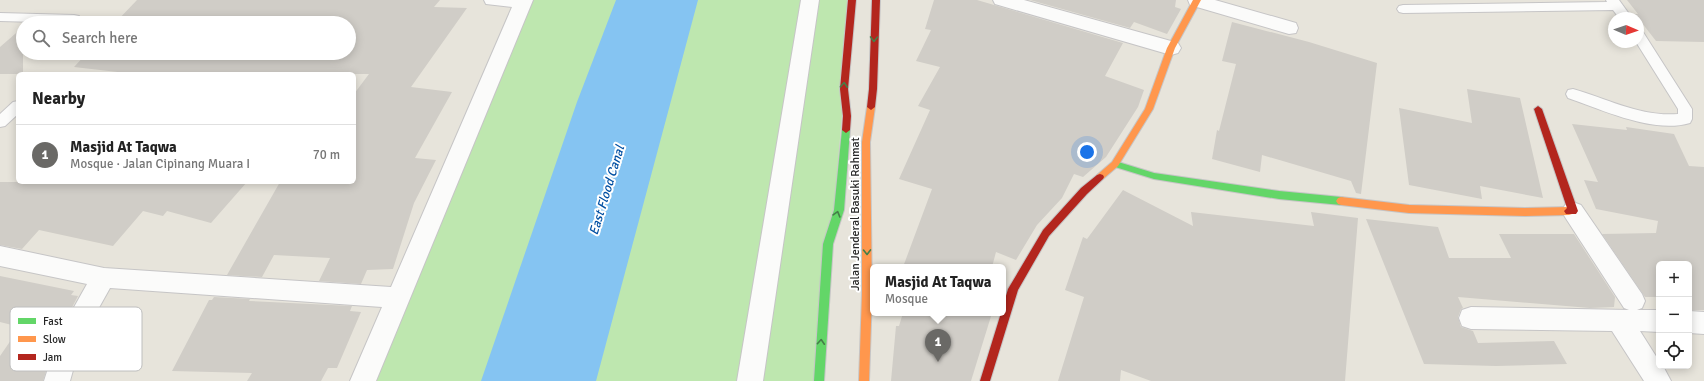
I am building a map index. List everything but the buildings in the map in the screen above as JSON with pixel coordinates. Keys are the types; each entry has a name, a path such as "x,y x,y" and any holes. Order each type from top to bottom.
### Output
{"street":[{"path":"363,381 523,1 493,0"},
{"path":"750,381 810,0"},
{"name":"Jalan Jenderal Basuki Rahmat","path":"819,381 828,244 839,210 847,116 844,89 852,0"},
{"name":"Jalan Jenderal Basuki Rahmat","path":"864,381 867,294 866,142 872,89 876,0"},
{"path":"1002,0 1171,48"},
{"path":"1006,313 1013,290 1046,233 1084,192 1115,164 1149,109 1171,48 1197,0 1288,28"},
{"path":"1538,109 1573,211 1632,301"},
{"path":"1115,164 1154,176 1294,197 1409,209 1525,212 1573,211"},
{"path":"0,256 104,278 398,298"},
{"path":"87,307 104,278"},
{"path":"985,381 1005,316"},
{"path":"1471,318 1656,321"},
{"path":"1619,321 1658,381"},
{"path":"1692,322 1704,323"},
{"path":"57,381 60,371"}],"lane":[{"path":"1403,9 1615,3 1622,12"},
{"path":"0,17 16,17"},
{"path":"1573,94 1650,119 1685,119 1685,109 1644,44"},
{"path":"0,122 16,108"}],"green space":[{"path":"528,0 852,0 819,381 362,381"}],"water":[{"name":"East Flood Canal","path":"616,0 698,0 596,381 481,381 577,102"}],"traffic: fast":[{"path":"819,381 828,244 839,210 846,130"},
{"path":"1115,164 1154,176 1279,195 1341,201"}],"traffic: slow":[{"path":"1100,177 1115,164 1149,109 1171,48 1197,0"},
{"path":"864,381 867,294 866,142 871,107"},
{"path":"1341,201 1409,209 1525,212 1569,211"}],"traffic: jam":[{"path":"846,130 847,116 844,89 852,0"},
{"path":"871,107 876,0"},
{"path":"1538,109 1573,211 1569,211"},
{"path":"1006,312 1013,289 1046,233 1084,191 1100,177"},
{"path":"985,381 1005,316"}],"place":[{"name":"Masjid At Taqwa","path":"938,362"}]}
